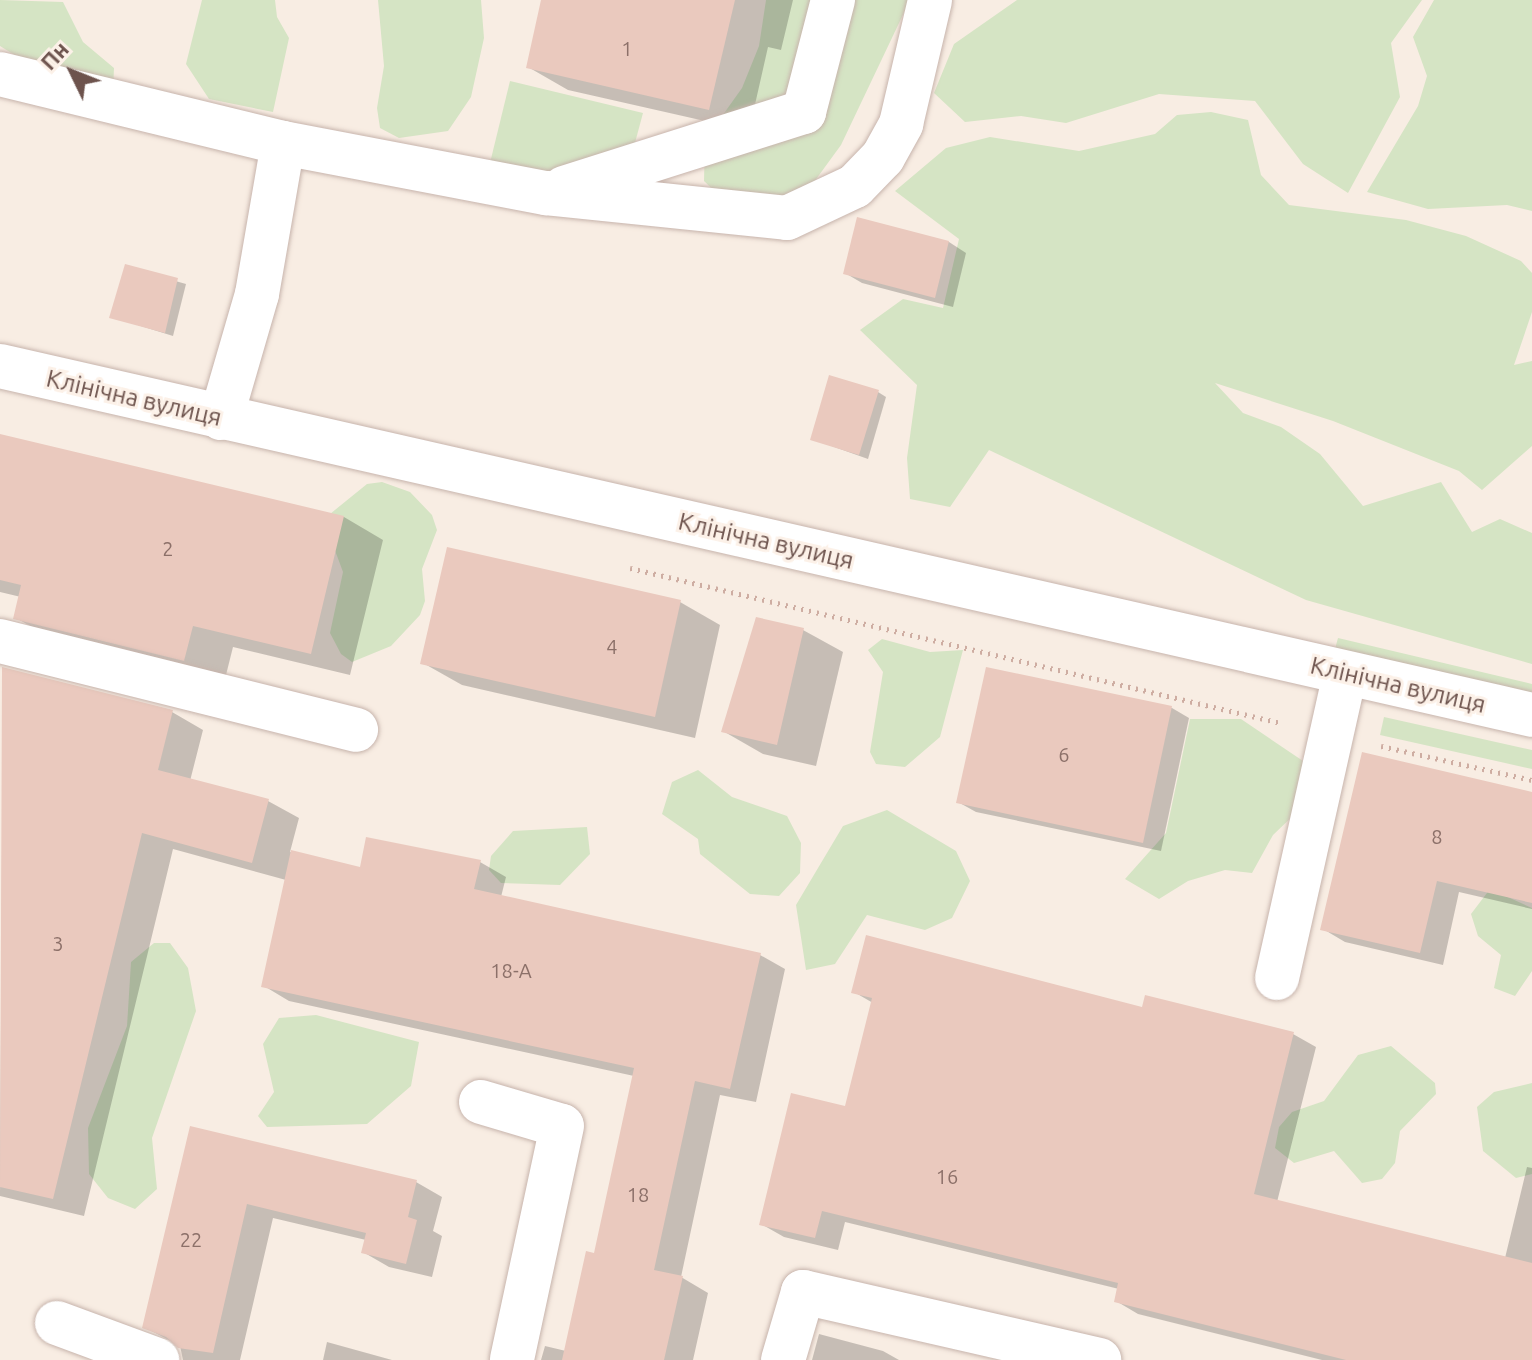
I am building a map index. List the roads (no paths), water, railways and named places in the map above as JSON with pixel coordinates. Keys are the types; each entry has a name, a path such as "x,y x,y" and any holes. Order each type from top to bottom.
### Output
{"street":[{"path":"546,193 804,112 833,0"},
{"path":"0,74 283,143 546,193 787,218 855,186 889,146 901,124 930,0"},
{"path":"221,418 257,294 283,143"},
{"name":"Клінічна вулиця","path":"0,366 1532,715"},
{"path":"0,641 356,730"},
{"path":"1277,978 1345,673"},
{"path":"481,1102 562,1126 512,1360"},
{"path":"783,1360 803,1292 1099,1360"},
{"path":"57,1323 157,1360"}]}
